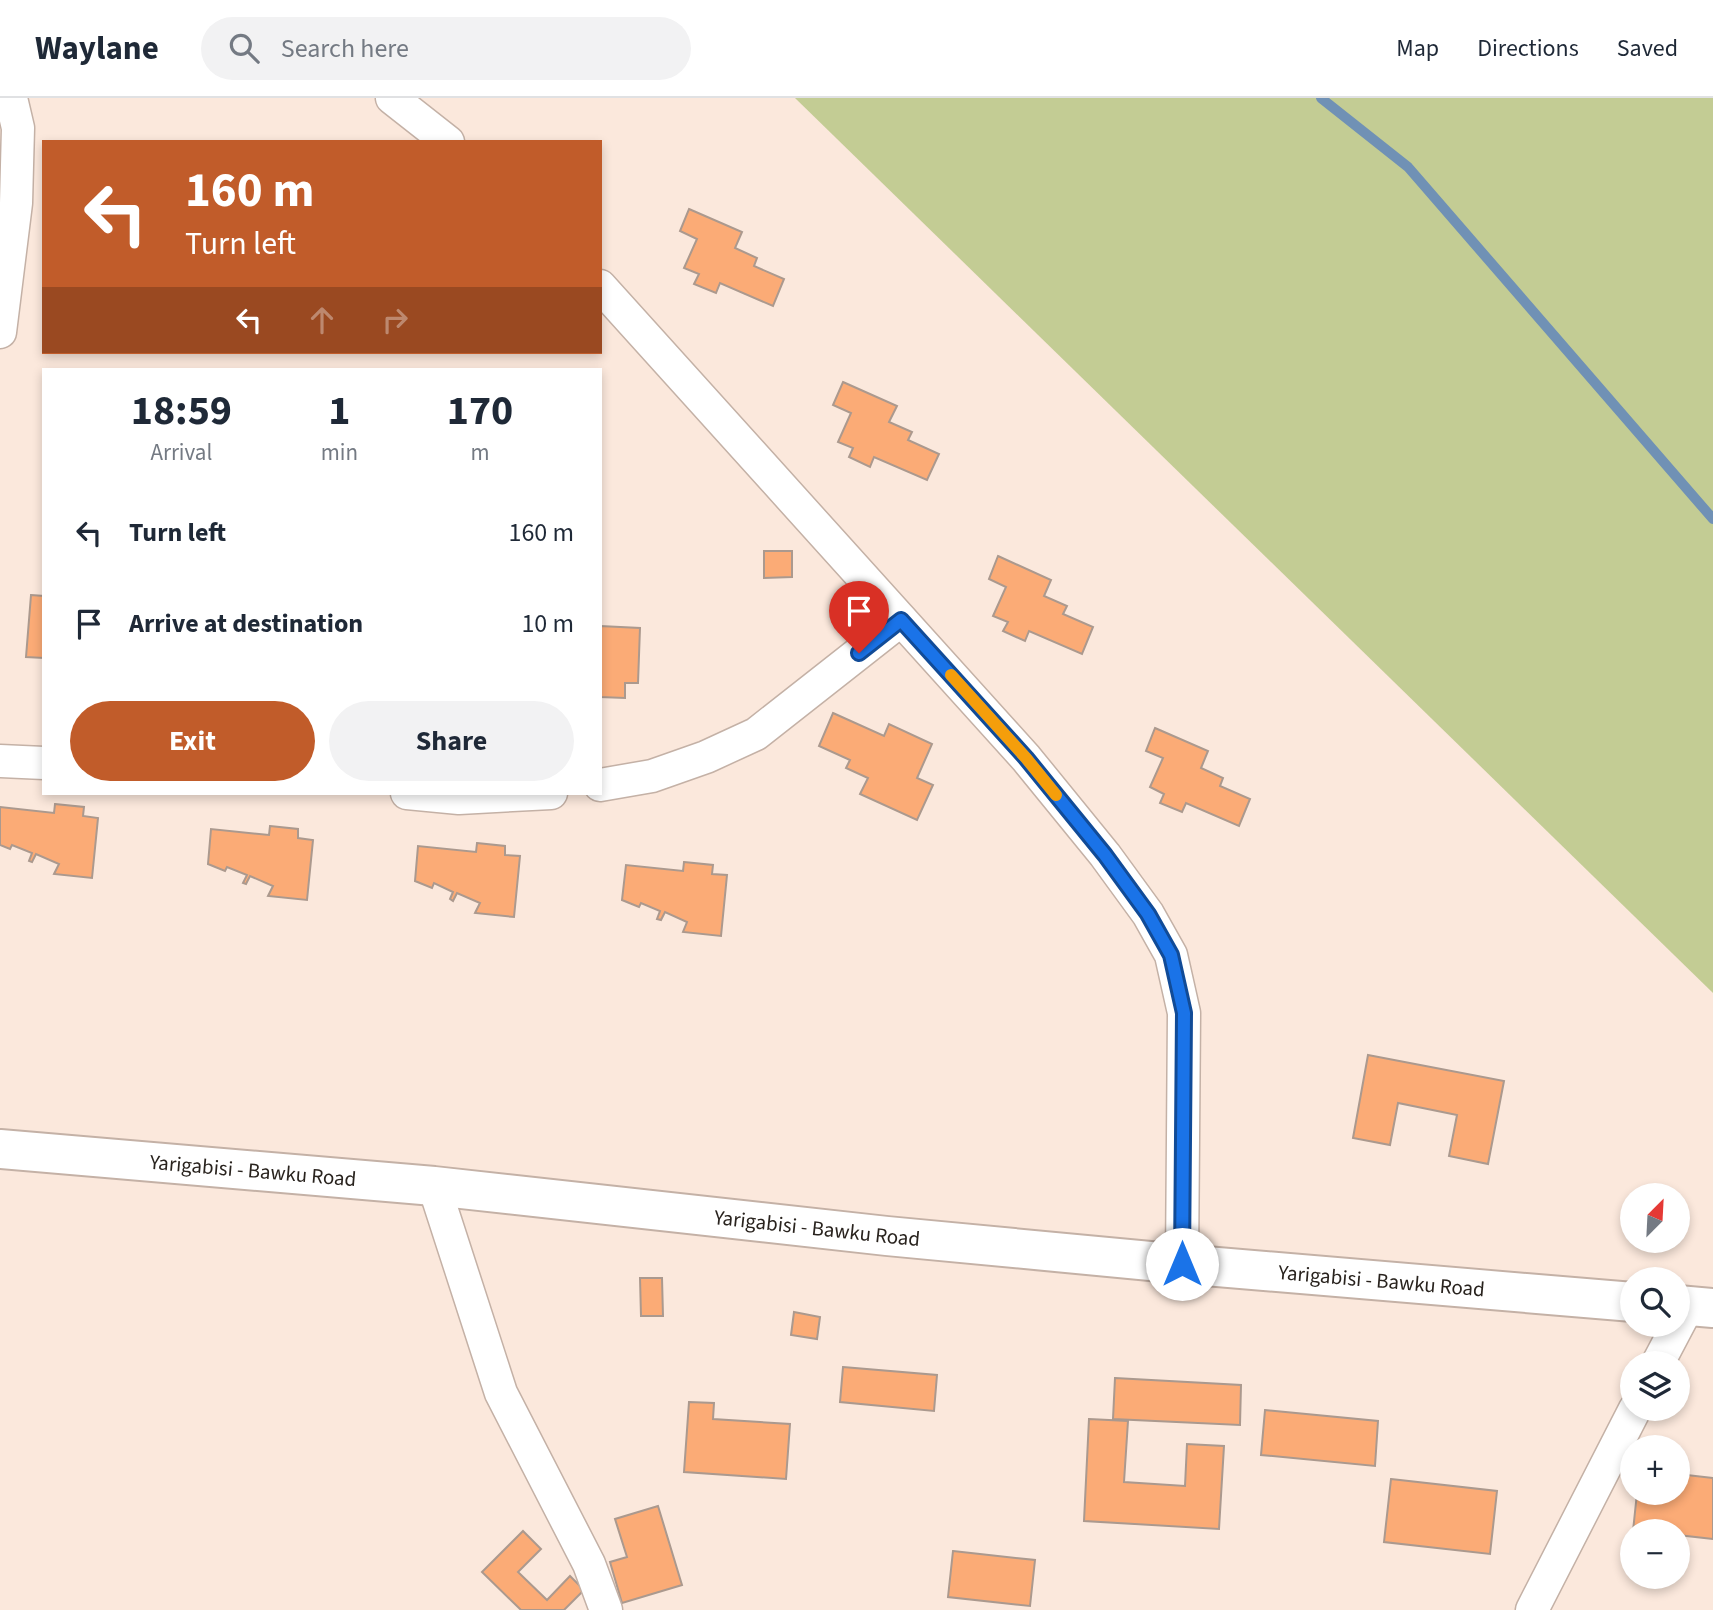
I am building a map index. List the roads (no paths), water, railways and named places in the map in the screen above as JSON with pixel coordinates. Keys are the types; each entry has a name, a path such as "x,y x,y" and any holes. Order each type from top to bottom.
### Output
{"highway":[{"name":"Yarigabisi - Bawku Road","path":"0,1149 434,1186 873,1234 1182,1264 1620,1300"}],"street":[{"path":"0,332 16,202 18,128 11,98"},
{"path":"393,98 446,140"},
{"path":"602,288 1026,758 1105,855 1148,914 1171,955 1184,1013 1182,1264"},
{"path":"602,785 652,776 706,757 756,734 901,620"},
{"path":"0,761 42,763"},
{"path":"428,795 459,798 514,795"},
{"path":"434,1186 500,1393 589,1564 606,1610"},
{"path":"1665,1351 1693,1306"},
{"path":"1532,1610 1629,1421"}],"waterway":[{"path":"1321,98 1408,167 1713,519"}]}
